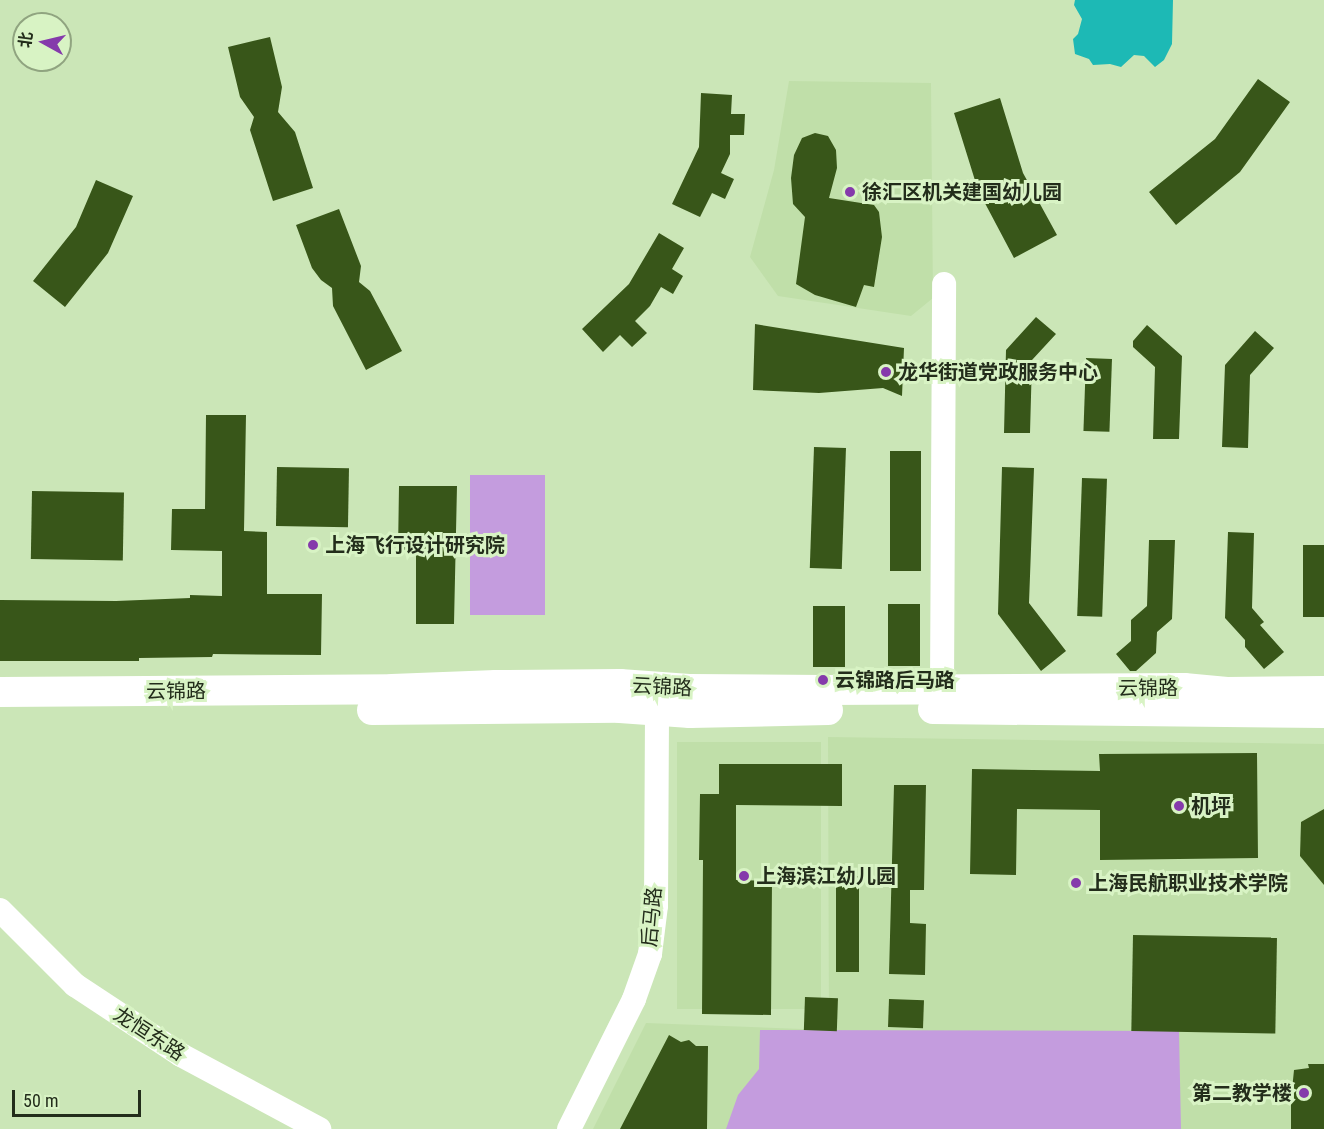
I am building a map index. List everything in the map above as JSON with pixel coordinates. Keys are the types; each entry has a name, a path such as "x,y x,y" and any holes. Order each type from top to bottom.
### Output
{"main road":[{"name":"云锦路","path":"0,692 392,689 496,685 657,698 824,690 942,688 1184,688 1227,692 1324,691"},
{"name":"云锦路","path":"0,712 620,708 657,698 690,713 932,709 1324,713"}],"street":[{"path":"942,688 944,284"},
{"name":"后马路","path":"569,1129 634,999 650,954 656,906 657,698"},
{"name":"龙恒东路","path":"0,910 75,985 181,1055 319,1129"}],"shaded area":[{"name":"徐汇区机关建国幼儿园","path":"789,81 931,83 933,298 911,316 778,296 750,257 774,170"},
{"path":"470,475 545,475 545,615 470,615"},
{"name":"上海民航职业技术学院","path":"828,737 1324,744 1324,1129 593,1129 646,1023 829,1030"},
{"name":"上海滨江幼儿园","path":"677,742 821,742 821,1009 677,1009"},
{"path":"760,1030 1179,1031 1181,1129 726,1129 738,1095 759,1069"}],"water":[{"path":"1075,0 1173,0 1172,44 1164,60 1155,67 1144,56 1134,55 1121,67 1110,64 1093,65 1089,59 1075,54 1073,39 1078,34 1082,19 1074,5"}],"building":[{"path":"270,37 282,87 278,112 295,132 313,188 273,201 250,130 254,117 240,97 228,47"},
{"path":"1258,79 1290,102 1240,172 1176,225 1149,192 1215,139"},
{"path":"701,93 732,95 731,114 745,114 744,135 730,135 730,154 721,173 734,179 725,199 712,193 700,217 672,204 699,147"},
{"path":"1000,98 1023,173 1057,235 1014,258 978,190 954,113"},
{"path":"815,133 828,136 836,150 837,168 829,198 874,205 879,212 882,237 874,287 864,285 856,307 815,295 796,284 805,217 793,204 791,178 794,155 802,138"},
{"path":"96,180 133,196 108,253 65,307 33,281 76,227"},
{"path":"339,209 361,266 359,282 370,291 402,351 366,370 333,306 332,288 321,280 312,268 296,225"},
{"path":"659,233 684,248 672,269 683,276 673,294 661,287 650,306 635,321 647,333 632,347 620,335 603,352 582,329 629,284"},
{"path":"1036,317 1056,334 1032,360 1030,433 1004,433 1006,350"},
{"path":"755,324 904,348 902,396 883,388 819,393 753,390"},
{"path":"1147,325 1182,356 1179,439 1153,439 1155,367 1133,347 1133,341"},
{"path":"1255,331 1274,348 1250,375 1248,448 1222,447 1225,365"},
{"path":"1086,358 1112,359 1109,432 1083,431"},
{"path":"206,415 246,415 244,531 267,532 267,594 322,594 321,655 213,654 212,657 139,658 139,661 0,661 0,600 116,601 190,598 190,595 222,596 222,551 171,550 172,509 205,509"},
{"path":"814,447 846,448 842,569 810,568"},
{"path":"890,451 921,451 921,571 890,571"},
{"path":"277,467 349,468 348,527 276,526"},
{"path":"1002,467 1034,468 1029,603 1066,651 1041,671 998,614"},
{"path":"1082,478 1107,479 1102,617 1077,616"},
{"path":"399,486 457,486 454,624 416,624 416,552 398,552"},
{"path":"32,491 124,493 123,561 31,559"},
{"path":"1228,532 1254,533 1252,608 1264,622 1260,625 1284,652 1264,669 1245,647 1245,640 1225,618"},
{"path":"1149,540 1175,540 1172,619 1157,632 1156,653 1136,671 1130,671 1116,654 1131,641 1131,620 1147,606"},
{"path":"1303,545 1324,545 1324,617 1303,617"},
{"path":"888,604 920,604 920,666 888,666"},
{"path":"813,606 845,606 845,667 813,667"},
{"name":"机坪","path":"1257,753 1258,858 1100,860 1100,810 1017,809 1016,875 970,874 972,769 1100,771 1099,754"},
{"path":"719,764 842,764 842,806 736,805 736,880 772,881 771,1015 702,1014 703,860 699,860 700,794 719,794"},
{"path":"894,785 926,785 924,890 910,890 910,923 926,924 925,975 889,974"},
{"path":"1324,809 1324,885 1300,856 1301,822"},
{"path":"836,876 859,876 859,972 836,972"},
{"path":"1133,935 1277,938 1275,1033 1131,1031"},
{"path":"805,997 838,998 837,1031 804,1030"},
{"path":"889,999 924,1000 923,1028 888,1027"},
{"path":"669,1035 681,1042 689,1040 696,1046 708,1046 707,1129 620,1129"},
{"name":"第二教学楼","path":"1308,1064 1324,1064 1324,1129 1291,1129 1291,1102 1282,1090 1292,1090 1294,1070 1309,1068"}],"place":[{"name":"徐汇区机关建国幼儿园","path":"850,192"},
{"name":"龙华街道党政服务中心","path":"886,372"},
{"name":"上海飞行设计研究院","path":"313,545"},
{"name":"云锦路后马路","path":"823,680"},
{"name":"机坪","path":"1179,806"},
{"name":"上海滨江幼儿园","path":"744,876"},
{"name":"上海民航职业技术学院","path":"1076,883"},
{"name":"第二教学楼","path":"1304,1093"}]}
